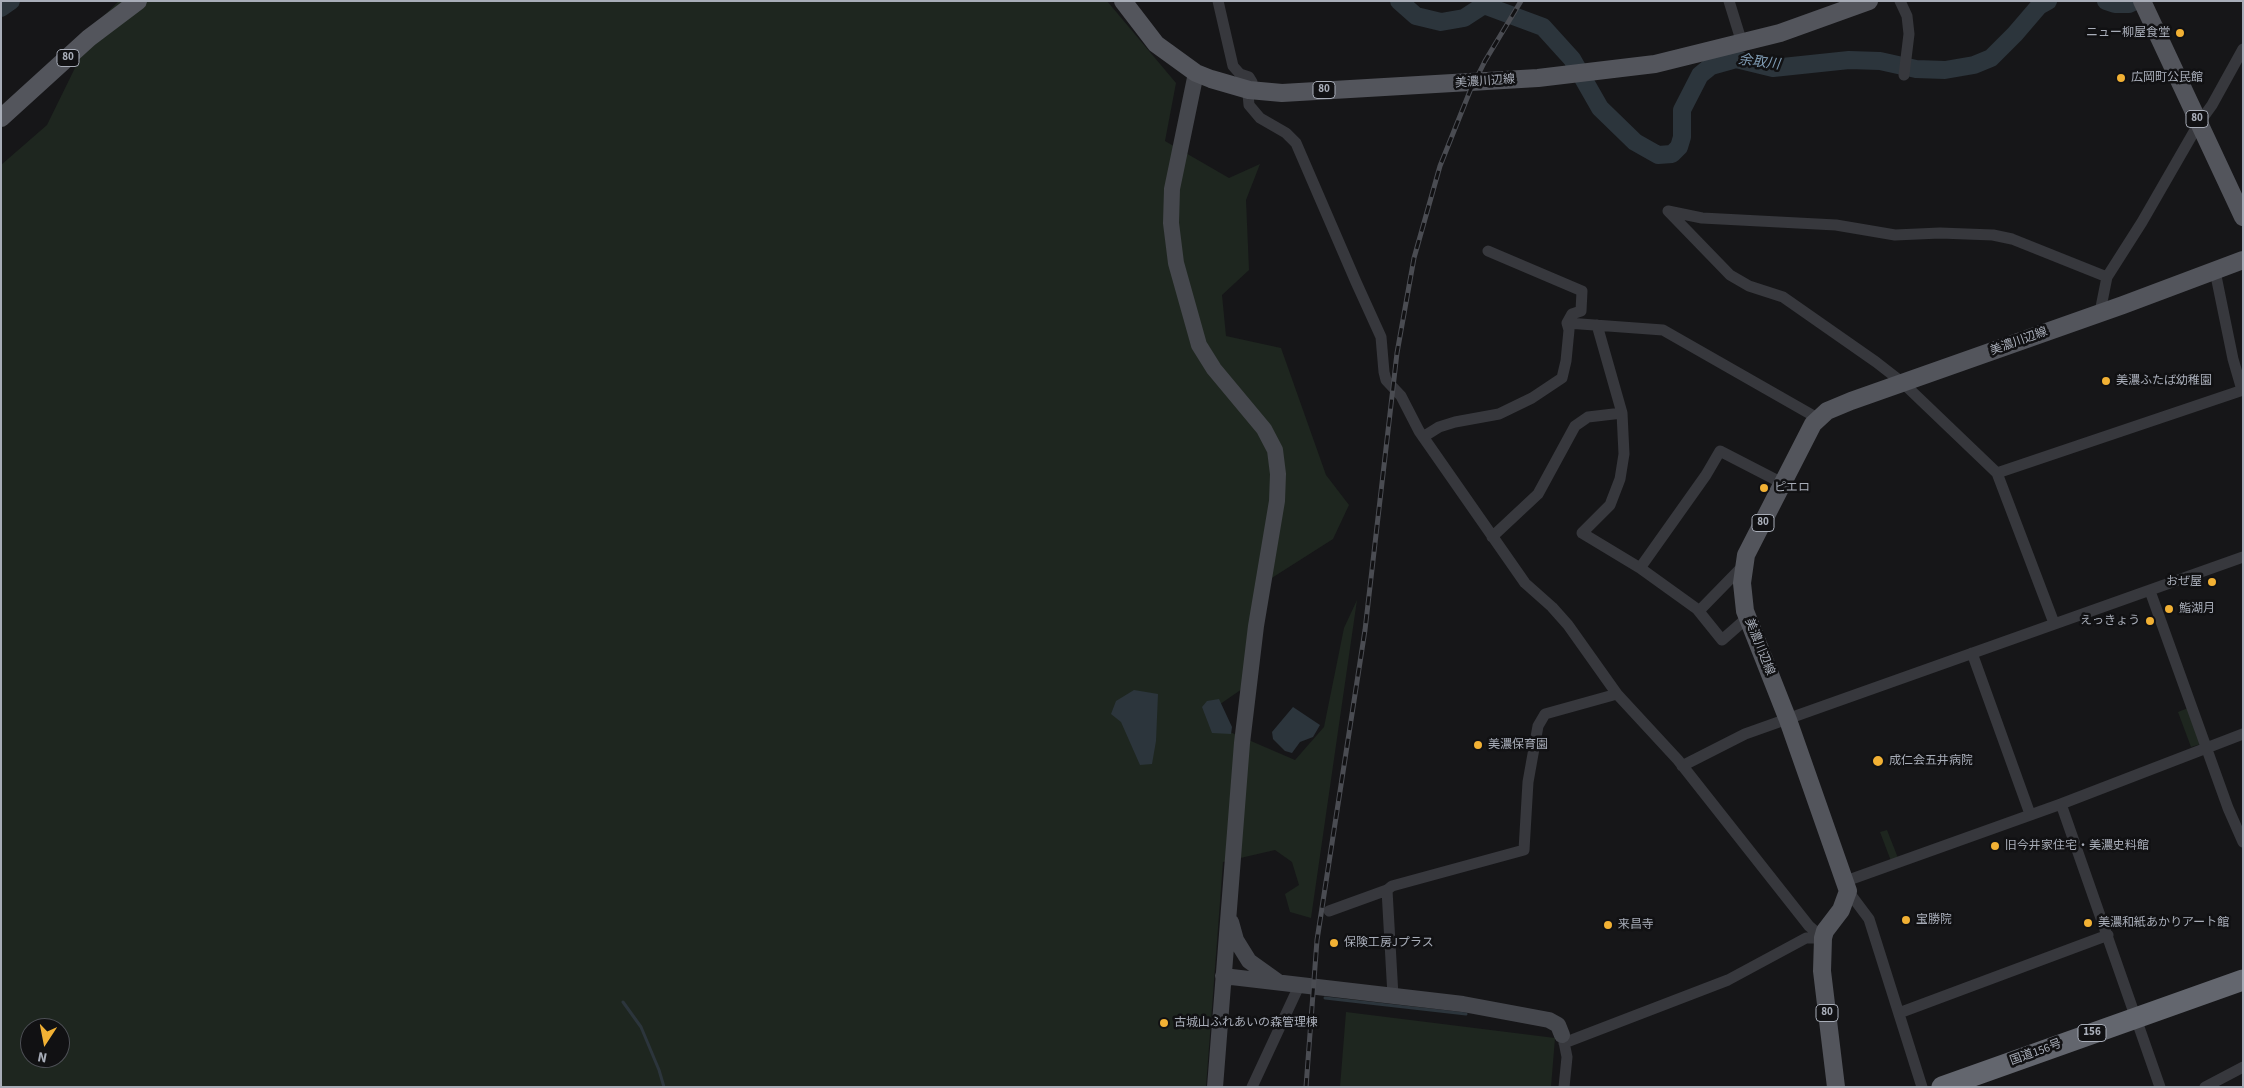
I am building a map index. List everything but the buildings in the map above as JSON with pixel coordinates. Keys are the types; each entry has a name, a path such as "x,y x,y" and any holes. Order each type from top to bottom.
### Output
{"highway":[{"name":"国道156号","path":"1942,1087 2243,980"}],"main road":[{"name":"80","path":"1,118 89,38 138,1"},
{"name":"美濃川辺線","path":"1123,1 1156,44 1196,73 1249,90 1282,93 1558,76 1661,63 1780,33 1869,1"},
{"name":"80","path":"2142,1 2243,217"},
{"name":"美濃川辺線","path":"1847,886 1788,720 1744,611 1742,583 1746,555 1814,424 1827,411 1851,400 2243,260"},
{"name":"80","path":"1836,1087 1822,971 1823,938 1825,931 1841,910 1847,886"}],"street":[{"path":"1218,1 1233,66 1240,74 1249,77 1252,82 1249,90 1249,105 1260,118 1286,133 1296,143 1381,337 1386,380 1401,396 1424,437 1525,583 1552,607 1568,625 1617,694 1682,766 1808,926 1823,938"},
{"path":"1729,1 1742,43"},
{"path":"1900,1 1906,16 1909,34 1904,75"},
{"path":"2100,312 2107,277 2142,222 2199,123 2212,105 2243,49"},
{"path":"1196,73 1172,189 1170,223 1176,263 1199,345 1214,369 1264,429 1275,450 1278,474 1278,501 1256,626 1242,743 1215,1087"},
{"path":"2054,623 1998,473 1903,383 1876,362 1783,297 1749,286 1730,275 1668,210 1702,218 1836,225 1895,235 1940,233 1993,235 2012,239 2107,277"},
{"path":"1424,437 1439,427 1455,422 1499,414 1532,398 1562,378 1566,361 1569,330 1567,323 1572,314 1581,311 1582,291 1488,251"},
{"path":"1998,473 2242,390 2233,359 2215,271"},
{"path":"1567,323 1663,330 1819,419"},
{"path":"1597,325 1622,413 1624,454 1620,479 1610,505 1582,533 1640,568 1699,611 1722,640 1747,618"},
{"path":"1492,537 1538,494 1574,426 1588,417 1622,413"},
{"path":"1640,568 1706,475 1720,451 1784,484"},
{"path":"1682,766 1745,734 2243,557"},
{"path":"1699,611 1739,570 1744,569"},
{"path":"2150,591 2243,842"},
{"path":"1972,653 2030,814"},
{"path":"1329,911 1387,890 1392,886 1524,850 1528,782 1538,726 1545,714 1617,694"},
{"path":"1922,1087 1869,919 1847,886 2030,814 2061,804 2243,734"},
{"path":"2061,804 2160,1087"},
{"path":"1387,890 1393,996"},
{"path":"1228,913 1236,940 1249,961 1265,974 1281,983"},
{"path":"1899,1012 2108,935"},
{"path":"1563,1039 1728,980 1806,938 1823,938"},
{"path":"1223,976 1463,1004 1549,1020 1558,1025 1563,1039 1567,1057 1564,1087"},
{"path":"1252,1087 1299,986"},
{"path":"2205,1087 2243,1067"}],"shaded area":[{"path":"119,1 1107,1 1176,83 1165,141 1229,178 1260,164 1246,200 1249,270 1222,295 1226,336 1281,348 1326,475 1349,505 1333,539 1256,588 1242,689 1213,709 1216,726 1295,760 1324,727 1344,628 1357,600 1311,918 1290,912 1285,894 1299,885 1292,862 1275,850 1223,862 1206,1087 1,1087 1,165 47,125 98,21"},
{"path":"1134,690 1158,694 1156,741 1152,764 1140,765 1121,722 1111,714 1116,701"},
{"path":"1219,699 1232,727 1231,734 1212,733 1202,707 1207,701"},
{"path":"1293,707 1320,725 1313,737 1300,742 1292,753 1285,751 1273,739 1272,732"},
{"path":"2188,708 2201,744 2191,747 2178,712"},
{"path":"1887,830 1898,858 1891,861 1880,832"},
{"path":"1346,1012 1555,1038 1551,1087 1340,1087"}],"waterway":[{"name":"余取川","path":"1,8 11,1"},
{"name":"余取川","path":"1399,1 1416,16 1441,22 1464,18 1484,5 1543,27 1572,59 1600,108 1635,142 1658,155 1672,154 1679,147 1682,137 1682,110 1700,75 1711,66 1736,59 1773,68 1849,60 1880,61 1916,69 1945,70 1974,65 1991,58 2039,6 2048,1"},
{"name":"余取川","path":"2106,1 2115,4 2129,4 2135,1"},
{"path":"1325,998 1466,1014"},
{"path":"623,1002 641,1027 664,1087"}],"railway":[{"path":"1306,1087 1317,940 1365,630 1397,353 1414,258 1440,166 1470,91 1485,61 1521,1"}],"place":[{"name":"ニュー柳屋食堂","path":"2180,33"},
{"name":"広岡町公民館","path":"2121,78"},
{"name":"美濃ふたば幼稚園","path":"2106,381"},
{"name":"ピエロ","path":"1764,488"},
{"name":"おぜ屋","path":"2212,582"},
{"name":"鮨湖月","path":"2169,609"},
{"name":"えっきょう","path":"2150,621"},
{"name":"美濃保育園","path":"1478,745"},
{"name":"成仁会五井病院","path":"1878,761"},
{"name":"旧今井家住宅・美濃史料館","path":"1995,846"},
{"name":"宝勝院","path":"1906,920"},
{"name":"美濃和紙あかりアート館","path":"2088,923"},
{"name":"来昌寺","path":"1608,925"},
{"name":"保険工房Jプラス","path":"1334,943"},
{"name":"古城山ふれあいの森管理棟","path":"1164,1023"}]}
